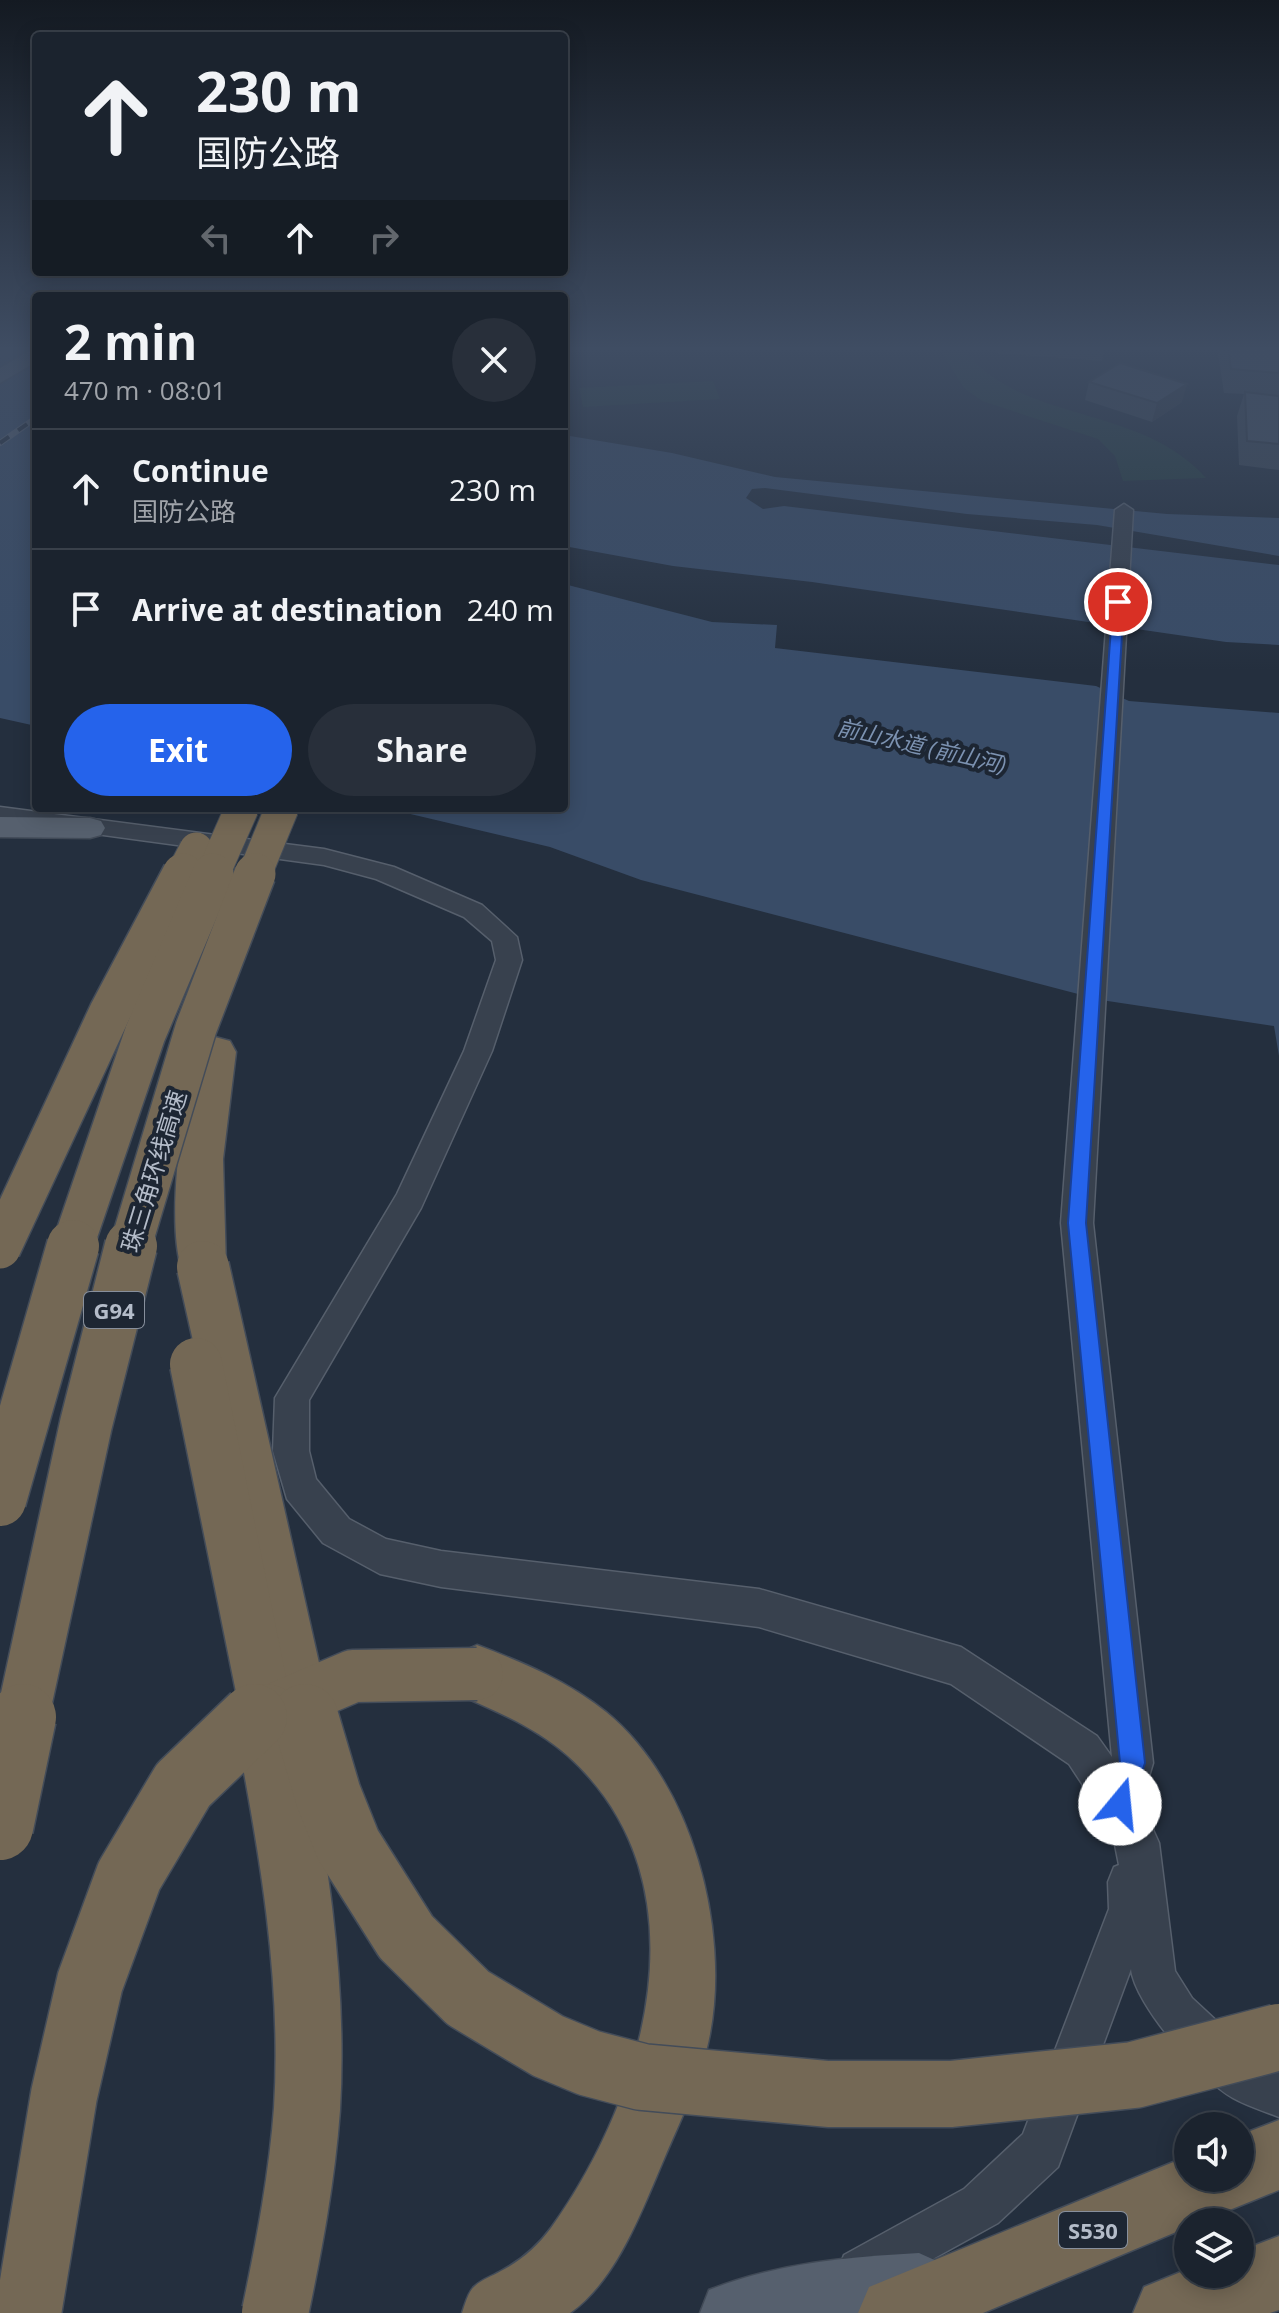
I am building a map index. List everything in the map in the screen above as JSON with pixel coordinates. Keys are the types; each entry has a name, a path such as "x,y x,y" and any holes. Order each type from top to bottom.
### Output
{"highway":[{"path":"0,1248 110,1012 216,812"},
{"name":"珠三角环线高速","path":"0,1500 72,1248 103,1157 171,969 240,812"},
{"name":"珠三角环线高速","path":"0,1827 65,1515 129,1246 196,1028 280,812"},
{"path":"275,2313 301,2164 308,2082 302,1933 287,1824 223,1518 190,1329 185,1178 189,1148 215,1052 296,812"},
{"path":"215,1052 197,1210 203,1267 298,1695 328,1795 348,1845 376,1894 406,1937 468,1998 548,2046 589,2063 642,2077 828,2094 951,2094 1134,2075 1279,2037"},
{"path":"0,1415 103,1157"},
{"path":"28,2313 55,2144 84,2000 118,1894 174,1796 197,1766 248,1721 320,1686 357,1675 402,1669 477,1674 547,1705 577,1725 602,1748 626,1779 652,1826 667,1866 684,1968 676,2035 649,2113 624,2170 596,2220 557,2278 499,2313"},
{"path":"1254,2165 1279,2155"},
{"name":"S530","path":"865,2301 965,2284 1186,2192"},
{"path":"1170,2313 1279,2273"}],"main road":[{"path":"0,827 90,828"},
{"path":"732,2313 865,2301"}],"street":[{"path":"865,2301 981,2206 1041,2150 1131,1909 1120,1804 1133,1763 1077,1223 1124,510"},
{"path":"0,814 324,857 385,873 473,911 504,937 509,960 472,1065 410,1199 292,1398 291,1451 300,1487 336,1531 380,1556 441,1569 759,1608 961,1667 1083,1750 1120,1804 1138,1843 1154,1978 1176,2014 1247,2081 1279,2094"}],"green space":[{"path":"1180,455 1206,478 1123,481 1115,456"}],"water":[{"path":"0,455 32,455 32,725 0,718"},
{"path":"568,455 680,455 775,477 1167,514 1279,518 1279,556 1097,525 967,514 765,488 752,489 746,498 763,509 784,506 1279,565 1279,645 1226,642 812,582 673,566 568,547"},
{"name":"前山水道 (前山河)","path":"568,585 712,622 777,625 775,648 1096,686 1129,701 1279,713 1279,1056 1274,1026 1101,1000 641,880 550,847 402,812 568,812"}],"route":[{"path":"1118,602 1077,1223 1106,1532 1133,1763 1120,1804"}]}
